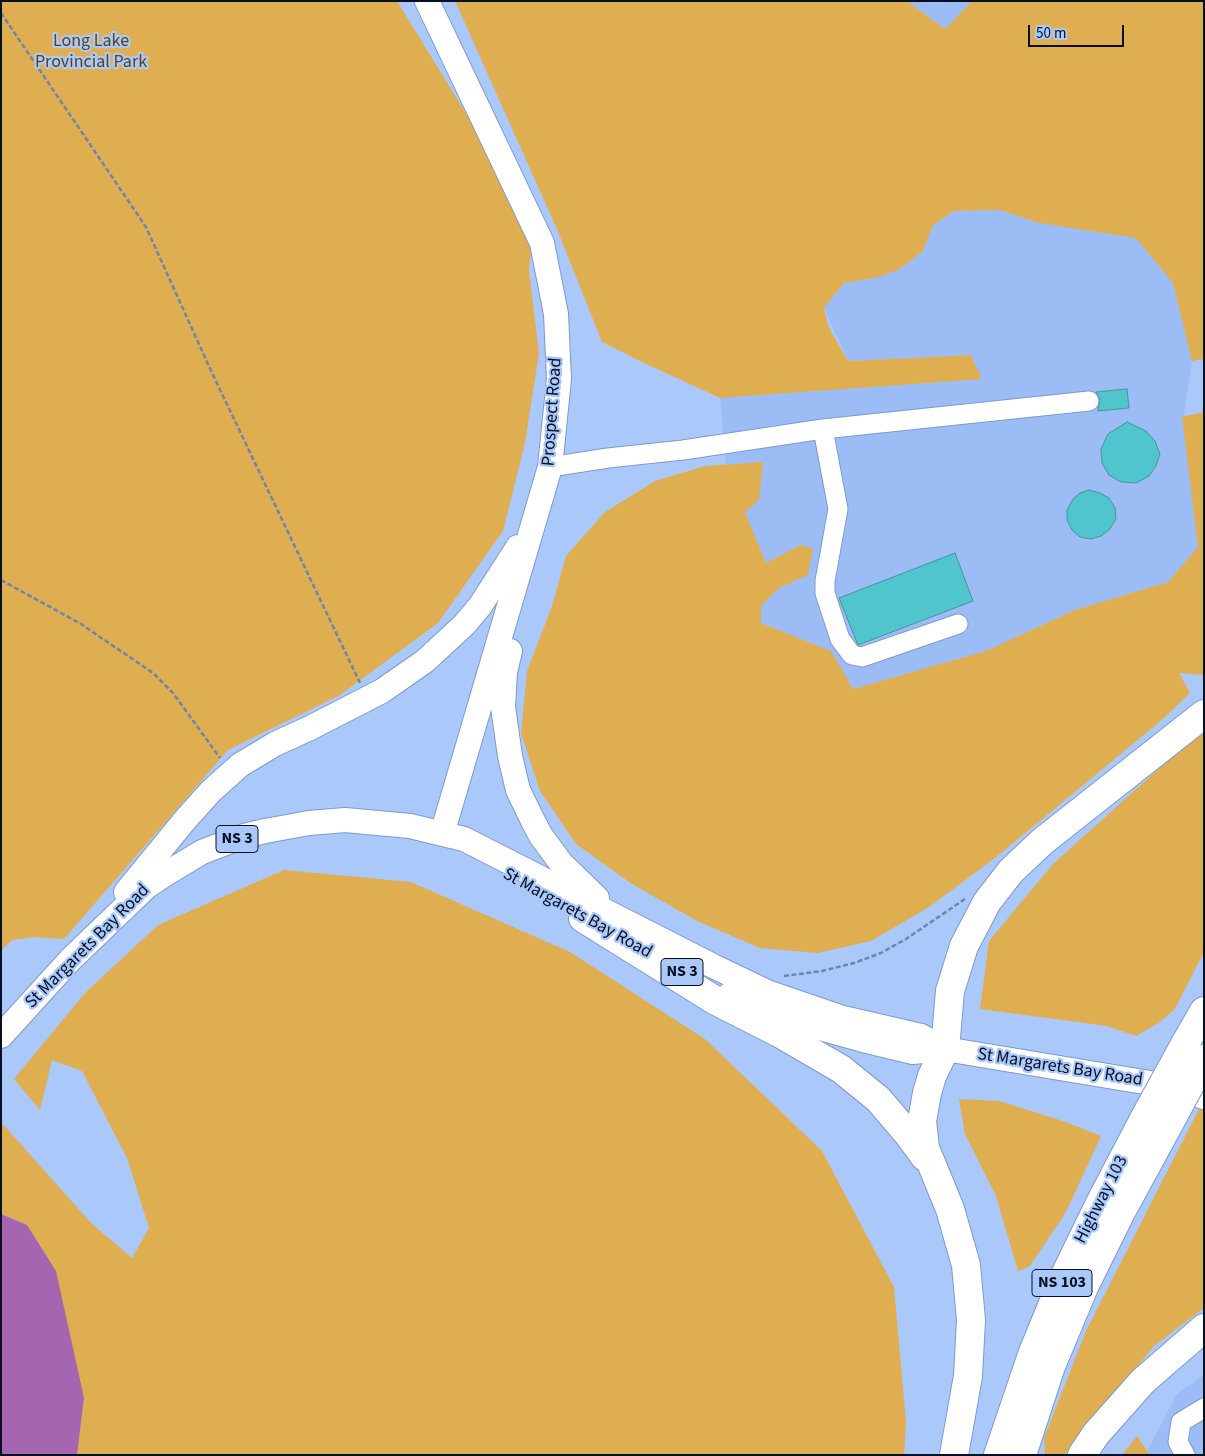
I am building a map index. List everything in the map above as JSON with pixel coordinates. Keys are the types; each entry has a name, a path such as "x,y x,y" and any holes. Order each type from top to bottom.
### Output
{"highway":[{"path":"954,1455 968,1376 971,1320 966,1265 950,1209 925,1148 922,1121 932,1076 945,1049 950,991 964,946 986,902 1012,871 1043,841 1204,714"},
{"path":"583,918 716,1001 779,1033 841,1069 878,1098 894,1116 936,1173"},
{"name":"Highway 103","path":"998,1455 1019,1389 1051,1306 1096,1210 1157,1120 1195,1052 1204,1011"},
{"name":"Highway 103","path":"1022,1455 1051,1366 1084,1287 1121,1212 1157,1120"},
{"path":"1082,1455 1096,1434 1143,1381 1204,1328"}],"main road":[{"name":"Prospect Road","path":"427,1 542,243 556,314 559,379 550,467 442,834"},
{"path":"70,960 185,820 211,791 240,765 275,744 382,691 425,661 464,625 480,606 505,569 536,515"},
{"path":"536,515 539,531 505,672 504,724 518,790 532,821 561,863 598,899 640,928"},
{"name":"St Margarets Bay Road","path":"1,1036 70,960 152,883 202,852 244,836 302,824 345,820 403,825 464,839 744,981 783,998 843,1018 921,1036 945,1049"},
{"name":"St Margarets Bay Road","path":"442,834 459,849 681,971 723,992 776,1014 830,1032 913,1052 945,1049 1174,1087 1204,1097"},
{"name":"St Margarets Bay Road","path":"1174,1087 1204,1087"}],"lane":[{"path":"550,467 823,429 1089,401"},
{"path":"823,429 838,509 825,581 825,593 840,639 852,655 862,657 958,624"},
{"path":"1185,1455 1178,1442 1181,1422 1204,1408"}],"path":[{"path":"1,13 146,227 213,375 368,698"},
{"path":"1,580 81,624 153,673 173,693 230,774"},
{"path":"784,976 822,971 854,963 881,953 906,939 968,897"}],"shaded area":[{"path":"907,1 972,1 945,29"},
{"path":"1000,210 1039,223 1139,237 1173,283 1192,361 1183,421 1198,548 1168,582 1075,610 986,651 852,689 831,651 761,623 760,606 779,588 807,575 801,545 766,564 745,512 763,462 726,464 720,398 981,379 971,355 848,361 824,308 844,283 923,252 933,225 954,211"},
{"path":"1,1214 27,1225 56,1271 84,1398 77,1455 1,1455"},
{"path":"1204,1375 1204,1455 1150,1455 1147,1451 1177,1394"}],"green space":[{"name":"Long Lake Provincial Park","path":"1,1 397,1 534,224 529,270 539,353 525,443 503,531 438,623 340,695 228,750 64,939 35,937 12,940 1,951"},
{"path":"455,1 907,1 945,29 972,1 1204,1 1204,359 1192,361 1173,283 1136,238 1039,223 1000,210 954,211 933,225 923,251 898,270 875,278 844,283 824,308 829,328 848,361 971,355 982,379 720,398 640,361 602,342 557,229"},
{"path":"1204,412 1204,675 1179,673 1190,693 1163,719 995,858 929,907 871,941 818,953 760,948 697,921 632,884 576,844 540,791 521,733 527,671 552,606 566,556 605,512 655,481 705,466 763,462 759,500 745,512 766,563 801,545 813,549 808,575 779,588 761,606 761,623 831,651 853,689 986,651 1075,610 1168,582 1198,547 1182,417"},
{"path":"1204,732 1204,952 1175,1009 1160,1022 1136,1036 1107,1026 980,1009 989,941 1053,864 1175,754"},
{"path":"284,870 411,882 570,952 705,1039 822,1151 894,1287 906,1422 904,1455 77,1455 84,1398 27,1225 1,1214 1,1122 91,1223 132,1258 149,1228 127,1158 82,1071 52,1060 40,1110 14,1079 85,993 158,925"},
{"path":"959,1099 999,1101 1066,1122 1101,1136 1066,1212 1030,1266 1018,1271 996,1196 965,1134"},
{"path":"1199,1109 1204,1110 1204,1308 1154,1346 1064,1455 1045,1455 1044,1438 1086,1331"},
{"path":"1137,1436 1150,1455 1122,1455"}],"building":[{"path":"1127,389 1129,408 1098,411 1100,399 1096,392"},
{"path":"1127,422 1146,431 1155,441 1160,454 1156,466 1149,476 1136,483 1121,482 1109,475 1102,463 1101,449 1108,434"},
{"path":"1089,490 1109,498 1115,508 1116,519 1110,529 1101,536 1091,539 1080,537 1072,530 1067,520 1067,510 1073,499 1080,493"},
{"path":"955,553 973,601 858,645 839,598"}]}
